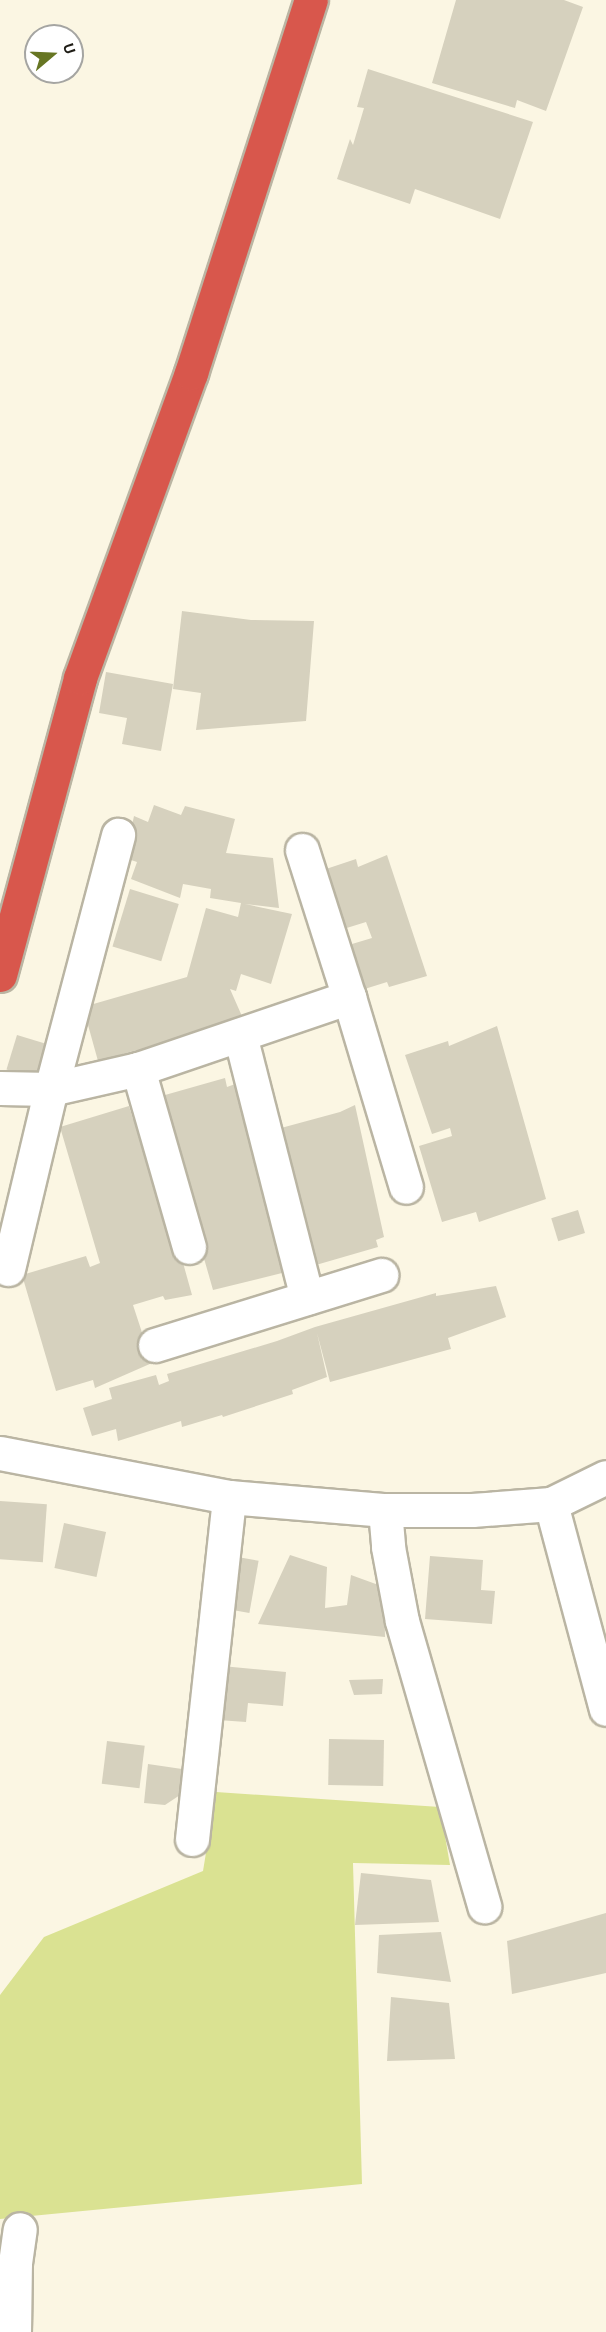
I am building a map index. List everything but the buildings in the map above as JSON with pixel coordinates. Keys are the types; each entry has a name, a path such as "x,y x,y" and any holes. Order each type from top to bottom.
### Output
{"highway":[{"path":"0,975 80,678 191,373 311,0"}],"street":[{"path":"8,1269 51,1089 118,835"},
{"path":"302,850 350,997 406,1187"},
{"path":"0,1088 51,1089 138,1069 350,997"},
{"path":"240,1035 307,1298"},
{"path":"138,1069 189,1247"},
{"path":"155,1345 381,1275"},
{"path":"0,1453 229,1497 385,1510 472,1510 551,1504 606,1477"},
{"path":"192,1839 229,1497"},
{"path":"551,1504 606,1709"},
{"path":"385,1510 388,1547 402,1621 484,1906"},
{"path":"14,2332 15,2263 20,2229"}],"green space":[{"path":"216,1792 440,1807 450,1865 353,1863 362,2184 0,2219 0,1995 44,1937 203,1871"}]}
